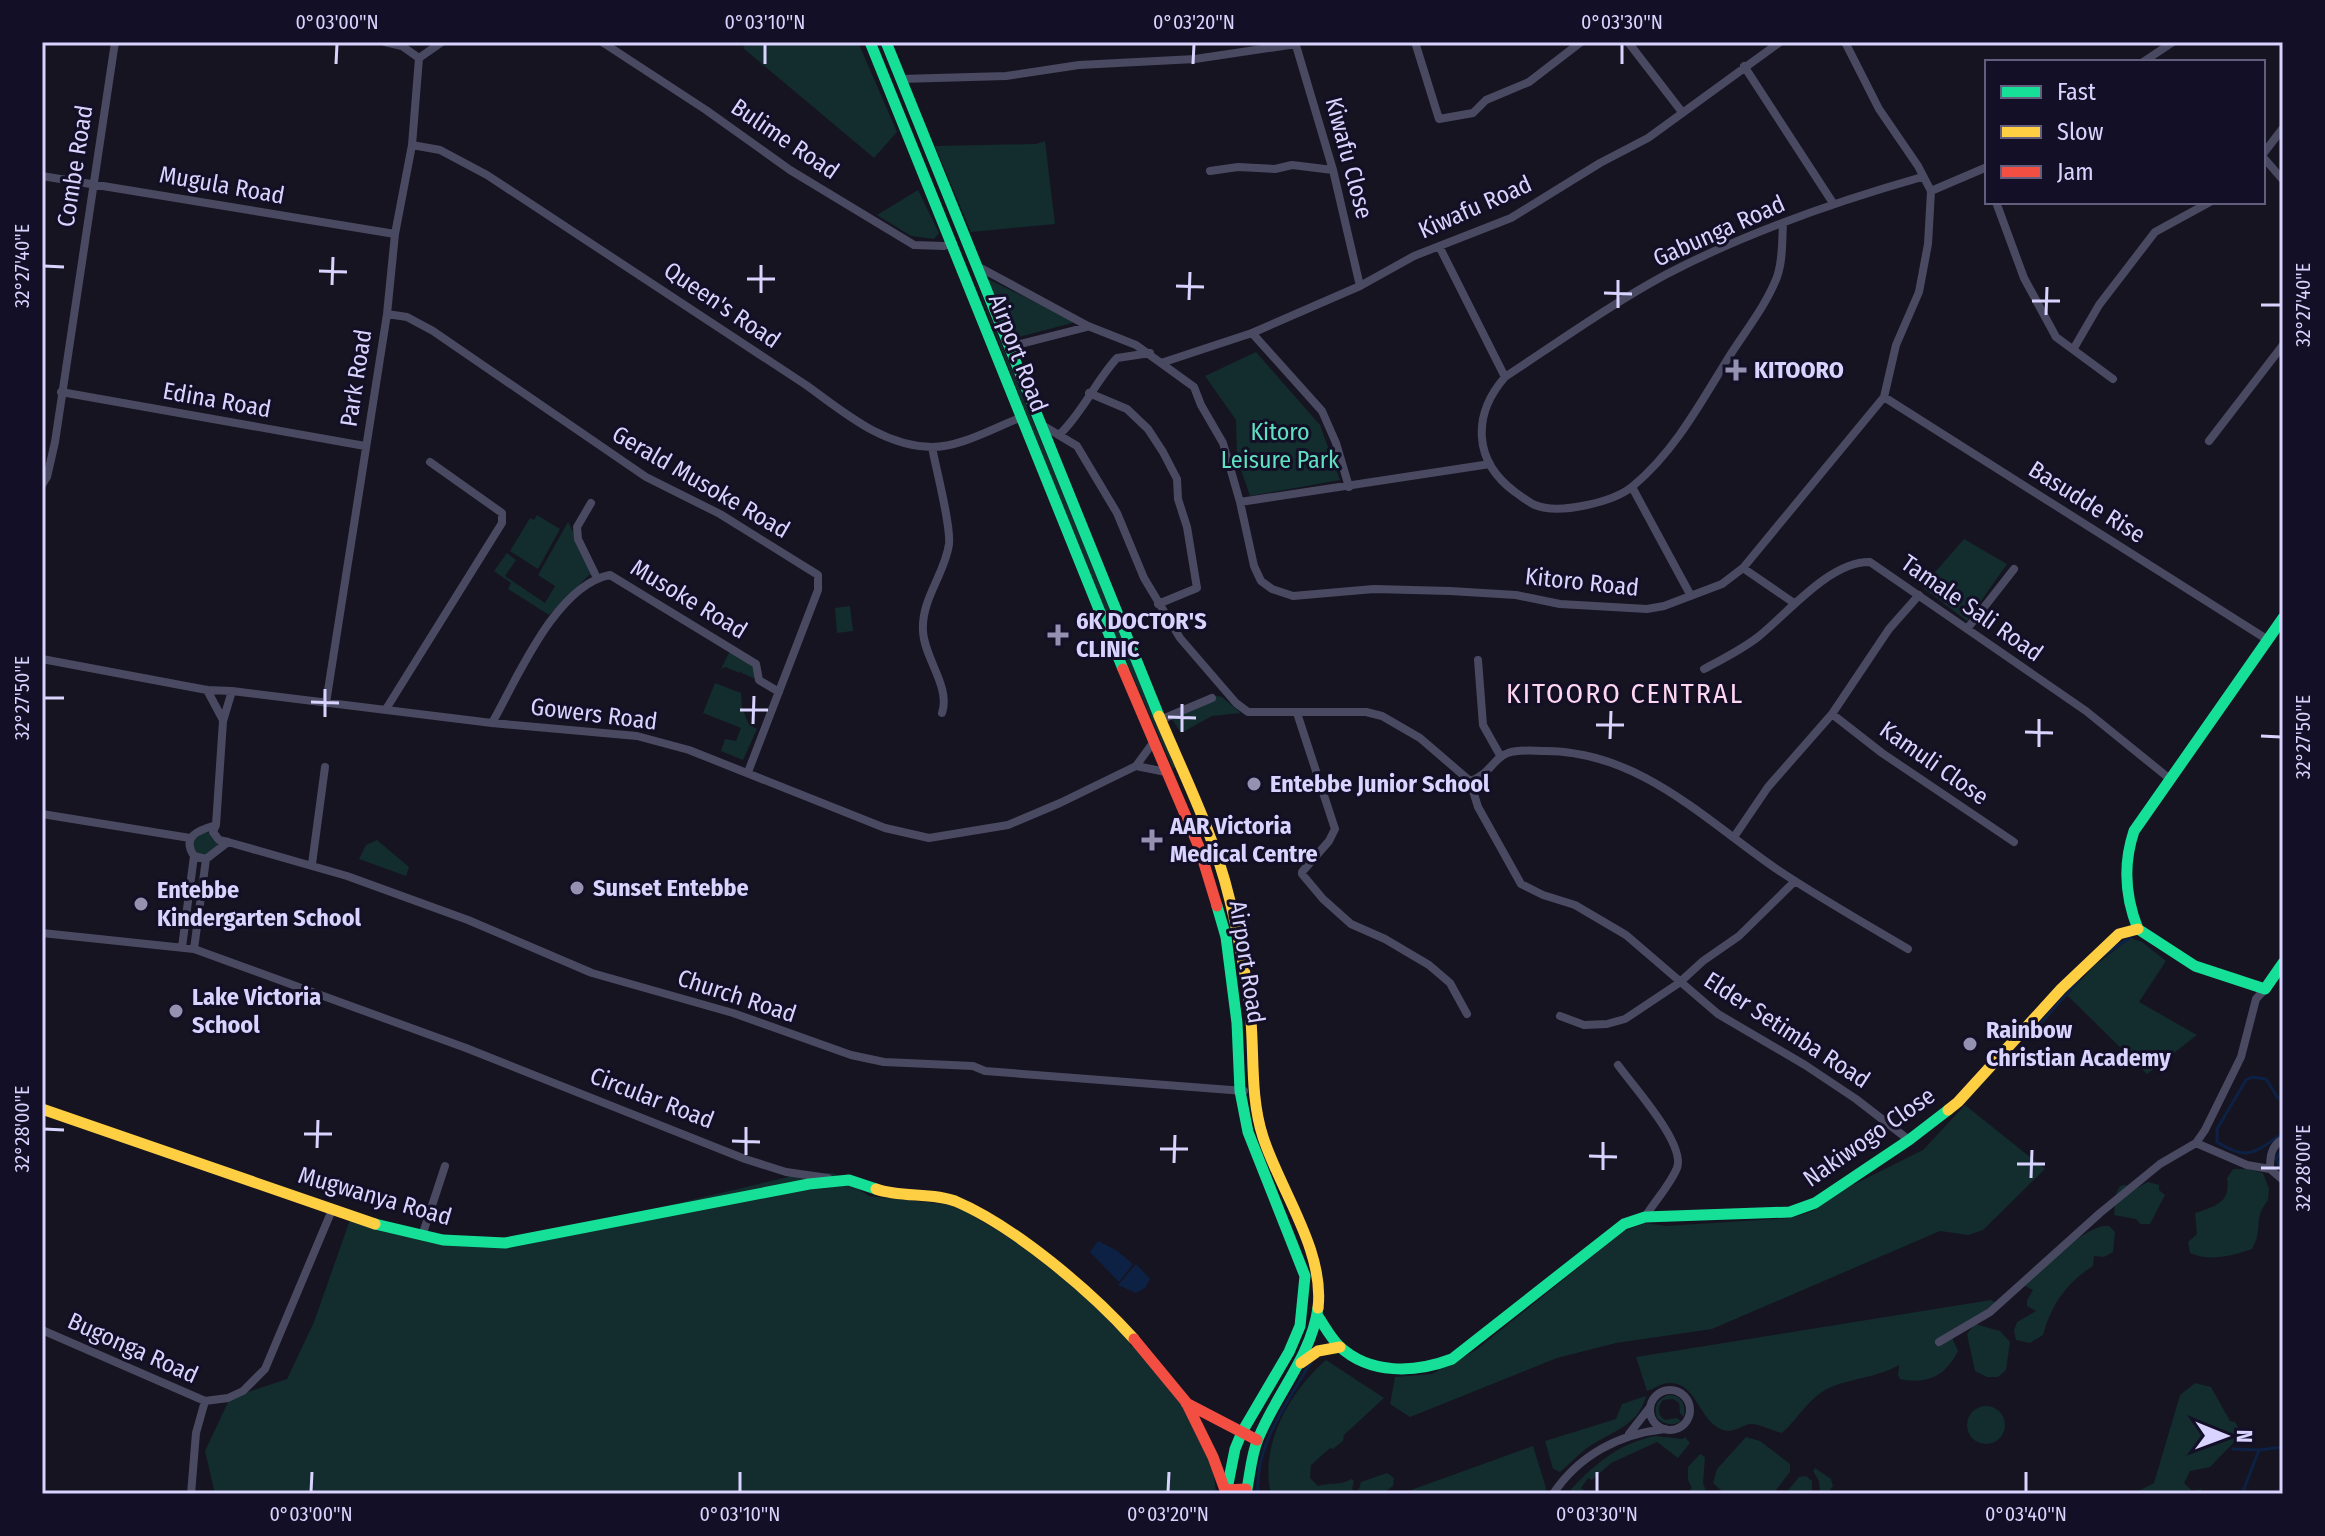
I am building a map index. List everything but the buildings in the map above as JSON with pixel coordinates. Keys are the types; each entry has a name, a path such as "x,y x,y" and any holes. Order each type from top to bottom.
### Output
{"main road":[{"name":"Airport Road","path":"870,42 953,243 1020,418 1153,743 1199,847 1226,937 1237,1023 1240,1091 1248,1132 1305,1276 1300,1326 1289,1352 1242,1432 1226,1492"},
{"name":"Airport Road","path":"886,42 1181,768 1229,895 1249,995 1255,1091 1262,1135 1318,1272 1320,1291 1317,1315 1306,1349 1257,1440 1246,1492"},
{"path":"928,184 942,179"},
{"path":"2283,618 2134,831 2128,847 2126,869 2129,900 2138,929 2157,939 2177,957 2239,984 2265,989 2283,963"},
{"name":"Nakiwogo Close","path":"1340,1347 1375,1366 1412,1370 1434,1367 1452,1359 1624,1224 1645,1217 1790,1212 1815,1203 1909,1140 1958,1102 2061,989 2119,934 2138,929"},
{"name":"Mugwanya Road","path":"42,1109 332,1210 422,1236 463,1242 505,1243 772,1189 849,1180"},
{"name":"Circular Road","path":"849,1180 884,1192 952,1200 994,1222 1078,1284 1115,1318 1186,1402 1226,1492"},
{"path":"1305,1276 1318,1272"},
{"path":"1297,1366 1318,1351 1340,1347 1317,1315"},
{"name":"Circular Road","path":"1186,1402 1257,1440"},
{"path":"1226,1492 1246,1492"}],"street":[{"name":"Combe Road","path":"42,485 47,477 55,442 115,42"},
{"path":"385,42 402,46 419,58 442,42"},
{"name":"Bulime Road","path":"602,42 790,170 914,245 944,246 953,243"},
{"path":"1415,42 1439,119 1473,113 1486,100 1529,82 1581,42"},
{"path":"1628,42 1682,112"},
{"name":"Kiwafu Road","path":"1161,363 1252,333 1360,286 1414,256 1511,218 1600,163 1648,138 1780,42"},
{"path":"1845,42 1879,109 1912,156 1931,191 1985,169"},
{"path":"2146,60 2173,42"},
{"path":"900,79 1006,76 1079,65 1195,59 1296,43"},
{"name":"Kiwafu Close","path":"1296,43 1333,170 1360,286"},
{"name":"Park Road","path":"326,703 387,314 395,234 412,145 419,58"},
{"path":"1744,66 1833,203"},
{"path":"2265,153 2283,128"},
{"name":"Queen's Road","path":"412,145 440,150 487,175 889,440 932,447 963,440 1020,418"},
{"path":"2265,158 2283,180"},
{"path":"1210,171 1238,167 1275,169 1292,165 1333,170"},
{"name":"Mugula Road","path":"42,176 395,234"},
{"name":"Gabunga Road","path":"1490,464 1480,438 1485,410 1494,390 1505,377 1618,302 1666,275 1833,203 1922,177"},
{"name":"Kitoro Road","path":"977,265 1088,326 1150,353 1194,387 1223,443 1254,566 1261,581 1282,594 1293,596 1374,589 1450,591 1516,595 1560,604 1647,609 1722,584 1743,568 1884,397 1896,345 1919,292 1928,244 1931,191"},
{"path":"1997,204 2024,278 2056,337 2113,379"},
{"path":"2074,348 2099,305 2155,232 2206,204"},
{"path":"1240,502 1490,464 1502,482 1532,505 1545,508 1597,503 1632,487 1700,407 1765,300 1777,277 1783,223"},
{"path":"1439,246 1505,377"},
{"name":"Gerald Musoke Road","path":"387,314 407,317 433,331 646,477 720,514 818,575 818,590 748,772"},
{"path":"1009,347 1088,326"},
{"path":"1252,333 1322,411 1336,443 1349,487"},
{"path":"2209,441 2283,345"},
{"path":"1060,434 1075,419 1089,393 1117,358 1150,353"},
{"name":"Edina Road","path":"61,392 365,446"},
{"path":"1089,393 1127,409 1148,429 1177,479 1178,499 1187,527 1197,588 1158,604"},
{"name":"Basudde Rise","path":"1884,397 2268,640"},
{"name":"Elder Setimba Road","path":"1041,425 1077,446 1110,498 1158,604 1180,638 1236,703 1248,712 1366,712 1382,716 1420,738 1470,781 1478,807 1521,884 1575,905 1608,924 1648,952 1679,983 1718,1014 1856,1099 1909,1140"},
{"path":"932,447 949,543 925,609 923,637 942,692 942,713"},
{"path":"386,709 502,523 502,513 430,462"},
{"path":"1632,487 1691,596"},
{"path":"591,503 577,527 578,539 597,578"},
{"name":"Tamale Sali Road","path":"1794,603 1847,567 1870,562 2086,711 2170,779"},
{"path":"1704,669 1756,638 1794,603 1743,568"},
{"path":"1967,629 2014,569"},
{"name":"Musoke Road","path":"492,723 553,617 597,578 610,575 756,664 759,680 779,692"},
{"path":"1734,837 1768,787 1832,714 1889,629 1919,595"},
{"name":"Gowers Road","path":"42,659 207,690 492,723 637,736 748,772 885,828 929,838 1008,825 1060,803 1136,766 1153,743"},
{"path":"1478,660 1483,725 1501,757"},
{"path":"207,690 223,721"},
{"path":"228,842 219,840 213,832 223,721 232,691"},
{"path":"1160,720 1212,698"},
{"path":"1297,713 1335,829 1302,874 1323,899 1351,924 1385,939 1429,965 1450,983 1467,1014"},
{"name":"Kamuli Close","path":"1832,714 1882,753 2014,842"},
{"path":"1470,781 1488,772 1509,752 1580,753 1595,757 1655,782 1795,881 1908,949"},
{"path":"1136,766 1166,772 1181,768"},
{"path":"312,864 325,767"},
{"path":"42,814 190,838"},
{"path":"182,947 194,856 189,848 190,838 195,831 216,825"},
{"path":"194,949 206,859 228,842"},
{"name":"Church Road","path":"228,842 312,864 468,920 592,973 733,1013 863,1058 973,1066 985,1071 1255,1091"},
{"path":"194,856 206,859"},
{"path":"1560,1016 1584,1025 1625,1019 1679,983 1703,961 1739,936 1795,881"},
{"name":"Circular Road","path":"42,933 194,949 326,995 431,1038 466,1048 745,1159 786,1172 849,1180"},
{"path":"1939,1342 1990,1312 2100,1213 2160,1164 2196,1143 2241,1057 2256,999 2265,989"},
{"path":"1618,1065 1674,1140 1679,1157 1676,1169 1645,1217"},
{"path":"2270,1169 2273,1148 2283,1139"},
{"path":"2196,1143 2247,1165 2270,1169 2283,1180"},
{"path":"422,1236 445,1166"},
{"name":"Bugonga Road","path":"42,1330 205,1401 228,1398 243,1391 265,1369 332,1210"},
{"path":"1553,1494 1586,1459 1629,1434 1677,1428 1686,1422 1690,1412 1688,1400 1680,1392 1670,1390 1656,1396 1629,1434"},
{"path":"191,1494 196,1433 205,1401"},
{"path":"1651,1405 1653,1420 1665,1429"}],"green space":[{"path":"747,42 858,42 897,132 874,158 743,48"},
{"path":"1045,141 1055,224 971,232 935,146 1036,144"},
{"path":"918,190 939,233 934,239 911,236 877,215"},
{"path":"970,268 1175,767 1173,769 1085,566"},
{"path":"986,278 1076,322 1015,338"},
{"name":"Kitoro Leisure Park","path":"1256,352 1320,425 1340,480 1250,496 1237,458 1236,420 1205,376"},
{"path":"537,515 560,529 538,569 510,551 530,518 534,520"},
{"path":"568,522 594,574 589,575 549,615 508,589 511,583 494,571 507,553 516,560 505,576 545,603 555,586 538,575"},
{"path":"1964,539 2007,564 1967,621 1922,587"},
{"path":"850,606 853,631 837,633 835,608"},
{"path":"730,651 756,669 757,680 741,671 721,669"},
{"path":"715,683 741,693 742,708 749,725 757,729 743,760 721,751 725,739 736,741 741,728 703,713"},
{"path":"1213,695 1222,697 1241,713 1212,716 1181,733 1171,718"},
{"path":"205,832 213,836 217,844 213,852 205,856 197,852 193,844 197,836"},
{"path":"377,840 409,867 406,876 359,859 366,845"},
{"path":"2131,938 2142,942 2166,961 2139,1002 2197,1035 2147,1074 2067,995 2095,965"},
{"path":"1965,1105 2045,1169 1983,1230 1968,1235 1940,1231 1712,1329 1616,1343 1557,1358 1410,1417 1390,1404 1395,1377 1432,1374 1476,1350 1624,1231 1646,1223 1665,1226 1791,1218 1813,1211 1841,1191 1923,1150"},
{"path":"2233,1169 2263,1173 2269,1189 2252,1249 2213,1258 2190,1253 2188,1242 2197,1234 2195,1213 2224,1198 2227,1178"},
{"path":"833,1173 869,1196 955,1205 1012,1239 1089,1298 1128,1338 1130,1345 1138,1349 1165,1383 1172,1382 1206,1450 1216,1494 215,1494 205,1451 230,1398 287,1379 314,1322 351,1217 496,1246 801,1174"},
{"path":"2148,1182 2159,1185 2159,1190 2165,1195 2150,1224 2140,1224 2136,1219 2114,1215 2120,1186 2135,1189"},
{"path":"2109,1226 2115,1232 2113,1252 2104,1257 2094,1256 2093,1266 2068,1287 2055,1304 2043,1335 2030,1343 2016,1340 2014,1330 2017,1322 2036,1311 2027,1306 2033,1290 2025,1286 2072,1242"},
{"path":"1991,1300 1996,1303 1950,1333 1958,1351 1942,1372 1927,1379 1910,1381 1900,1379 1899,1365 1882,1373 1836,1385 1814,1398 1782,1433 1753,1424 1731,1431 1723,1430 1708,1419 1692,1395 1678,1384 1666,1383 1647,1391 1636,1357"},
{"path":"1975,1324 2000,1331 2010,1342 2006,1370 1998,1377 1987,1377 1975,1371 1967,1334"},
{"path":"1326,1360 1384,1398 1344,1435 1343,1441 1311,1465 1310,1478 1318,1486 1351,1479 1355,1491 1361,1482 1387,1473 1394,1478 1393,1486 1386,1491 1388,1494 1271,1494 1269,1457 1280,1420 1301,1387"},
{"path":"2195,1383 2211,1387 2230,1421 2235,1422 2242,1434 2210,1467 2190,1471 2184,1483 2192,1491 2201,1489 2202,1494 2133,1494 2154,1483 2180,1395"},
{"path":"1668,1395 1677,1397 1684,1404 1684,1417 1680,1413 1679,1403 1673,1399 1663,1400 1660,1405 1662,1418 1681,1421 1674,1424 1662,1422 1656,1414 1658,1402"},
{"path":"1646,1396 1643,1406 1631,1421 1586,1449 1560,1472 1553,1469 1545,1441 1616,1419 1622,1404"},
{"path":"1986,1406 2000,1411 2005,1425 2000,1439 1986,1444 1972,1439 1967,1425 1972,1411"},
{"path":"1655,1436 1685,1437 1690,1443 1678,1458 1657,1442 1611,1463 1592,1480 1588,1478 1581,1488 1589,1494 1567,1494 1617,1450"},
{"path":"1746,1437 1760,1441 1790,1464 1790,1472 1773,1494 1725,1494 1713,1483 1717,1469"},
{"path":"1533,1446 1546,1488 1545,1494 1400,1494"},
{"path":"1700,1454 1705,1457 1703,1483 1707,1494 1687,1494 1692,1488 1688,1480 1688,1467"},
{"path":"1815,1468 1831,1479 1833,1486 1827,1494 1820,1494 1819,1481 1813,1471"},
{"path":"1806,1476 1812,1481 1812,1494 1799,1491 1785,1494 1799,1477"}],"water":[{"path":"1098,1241 1133,1264 1119,1282 1090,1252"},
{"path":"1136,1264 1150,1279 1145,1288 1136,1293 1118,1285"}],"waterway":[{"path":"2104,955 2131,937"},
{"path":"2028,1038 2079,980"},
{"path":"2278,1098 2266,1079 2252,1077 2246,1080 2217,1129 2217,1142 2245,1153 2258,1149 2283,1133"},
{"path":"2282,1170 2276,1159 2283,1147"},
{"path":"1258,1494 1258,1476 1267,1442 1311,1362"},
{"path":"2233,1449 2283,1447"},
{"path":"2242,1494 2259,1450"}],"traffic: fast":[{"path":"870,42 1123,669"},
{"path":"886,42 1159,716"},
{"path":"2138,929 2130,905 2127,880 2128,856 2134,831 2283,618"},
{"path":"1217,906 1226,937 1237,1023 1240,1091 1248,1132 1305,1276 1300,1326 1289,1352 1242,1432 1235,1449 1226,1494"},
{"path":"2138,929 2195,966 2265,989 2283,963"},
{"path":"1317,1315 1339,1346 1365,1362 1393,1369 1438,1364 1452,1359 1624,1224 1645,1217 1790,1212 1815,1203 1948,1110"},
{"path":"375,1224 443,1240 505,1243 809,1184 849,1180 876,1189"},
{"path":"1246,1494 1258,1439 1301,1359 1318,1308"}],"traffic: slow":[{"path":"1159,716 1207,828 1223,874 1248,992 1258,1120 1308,1243 1315,1265 1318,1308"},
{"path":"1948,1110 2061,989 2119,934 2138,929"},
{"path":"42,1109 375,1224"},
{"path":"876,1189 946,1198 978,1212 1050,1261 1134,1339"},
{"path":"1301,1363 1318,1351 1340,1347"}],"traffic: jam":[{"path":"1123,669 1199,847 1217,906"},
{"path":"1134,1339 1186,1402 1225,1490 1246,1489"},
{"path":"1186,1403 1257,1440"}],"place":[{"name":"KITOORO","path":"1736,370"},
{"name":"6K DOCTOR'S CLINIC","path":"1058,635"},
{"name":"Entebbe Junior School","path":"1254,784"},
{"name":"AAR Victoria Medical Centre","path":"1152,840"},
{"name":"Sunset Entebbe","path":"577,888"},
{"name":"Entebbe Kindergarten School","path":"141,904"},
{"name":"Lake Victoria School","path":"176,1011"},
{"name":"Rainbow Christian Academy","path":"1970,1044"}],"district":[{"name":"KITOORO CENTRAL","path":"1625,693"}]}
